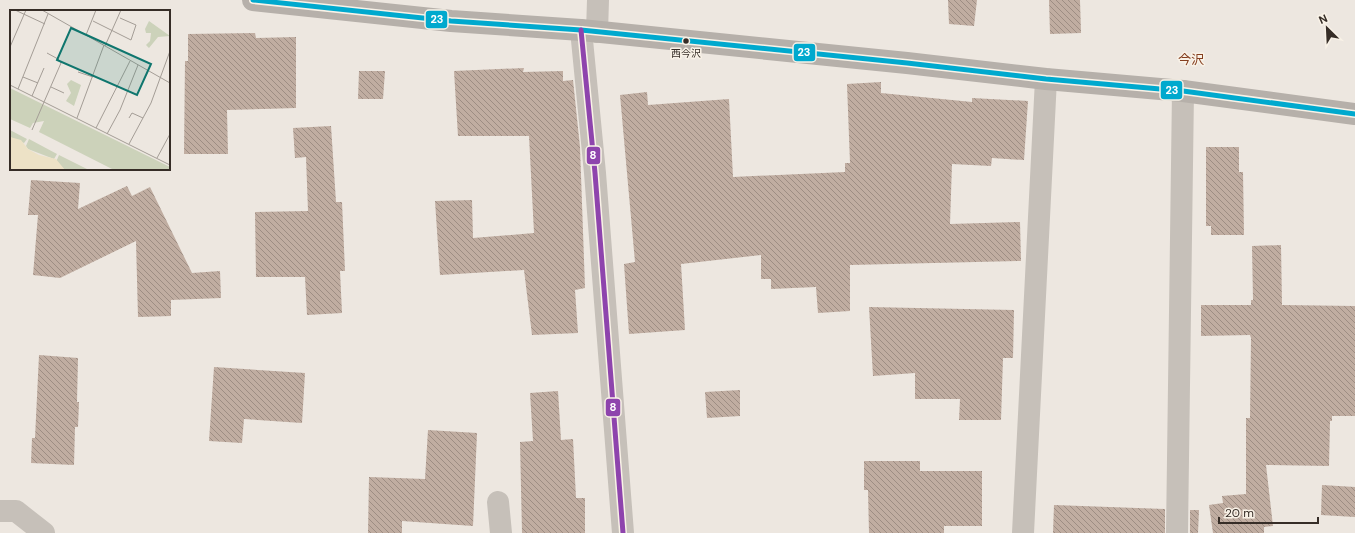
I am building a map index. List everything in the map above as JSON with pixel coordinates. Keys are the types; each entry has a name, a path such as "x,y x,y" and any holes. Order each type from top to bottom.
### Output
{"street":[{"path":"262,0 451,21 589,31 907,63 1046,80 1183,92 1355,114"},
{"path":"598,0 589,31 595,174 623,533"},
{"path":"1023,533 1046,80"},
{"path":"1176,533 1183,92"},
{"path":"498,502 501,533"},
{"path":"0,511 16,512 44,533"}],"building":[{"path":"948,0 977,0 974,26 949,24"},
{"path":"1049,0 1080,0 1081,33 1050,34"},
{"path":"255,33 256,38 296,37 296,108 227,110 228,154 184,154 185,61 188,61 188,34"},
{"path":"524,68 523,72 563,71 563,81 573,80 580,147 585,288 575,290 578,333 532,335 524,270 440,275 435,201 472,200 473,238 534,233 529,136 458,136 454,71"},
{"path":"359,71 385,71 383,99 358,99"},
{"path":"881,82 881,93 972,102 972,98 1028,101 1024,160 992,158 991,166 952,164 950,224 1020,222 1021,261 850,265 850,311 818,313 816,287 771,289 771,279 761,279 761,255 681,264 685,330 629,334 624,264 635,262 620,95 647,92 648,105 729,99 733,177 845,172 845,163 850,163 847,84"},
{"path":"331,126 336,202 342,202 345,271 340,271 342,313 307,315 305,277 256,277 255,212 308,211 306,157 295,158 293,128"},
{"path":"1206,147 1239,147 1239,172 1243,172 1244,235 1211,235 1211,226 1206,226"},
{"path":"31,180 80,183 78,209 127,186 132,196 150,187 192,273 220,271 221,298 171,300 171,316 138,317 136,241 60,278 33,275 38,215 28,215"},
{"path":"1281,245 1282,305 1355,306 1355,416 1332,416 1332,421 1330,421 1329,466 1266,465 1273,526 1264,527 1264,533 1213,533 1209,505 1223,503 1222,496 1246,494 1246,418 1250,418 1251,338 1250,335 1201,336 1201,305 1251,305 1251,300 1253,300 1252,246"},
{"path":"869,307 1014,310 1013,358 1003,358 1001,420 959,420 960,399 915,399 915,373 873,376"},
{"path":"39,355 78,358 77,402 79,402 78,427 75,427 74,465 31,463 32,438 35,438"},
{"path":"214,367 305,373 302,423 244,419 242,443 209,441"},
{"path":"740,390 740,416 707,418 705,392"},
{"path":"558,391 561,440 573,439 576,498 585,498 585,533 522,533 520,442 533,441 530,393"},
{"path":"428,430 477,433 473,526 402,521 402,533 368,533 369,477 425,479"},
{"path":"864,461 920,461 920,471 982,471 982,526 944,526 944,533 869,533 868,490 864,490"},
{"path":"1322,485 1355,487 1355,517 1321,515"},
{"path":"1054,505 1165,509 1165,533 1053,533"},
{"path":"1190,510 1199,510 1198,533 1190,533"}],"transit line":[{"name":"23","path":"253,0 451,21 581,30 907,63 1046,79 1183,91 1355,114"},
{"name":"8","path":"581,30 595,173 623,533"}],"place":[{"name":"西今沢","path":"686,41"}],"district":[{"name":"今沢","path":"1191,59"}]}
